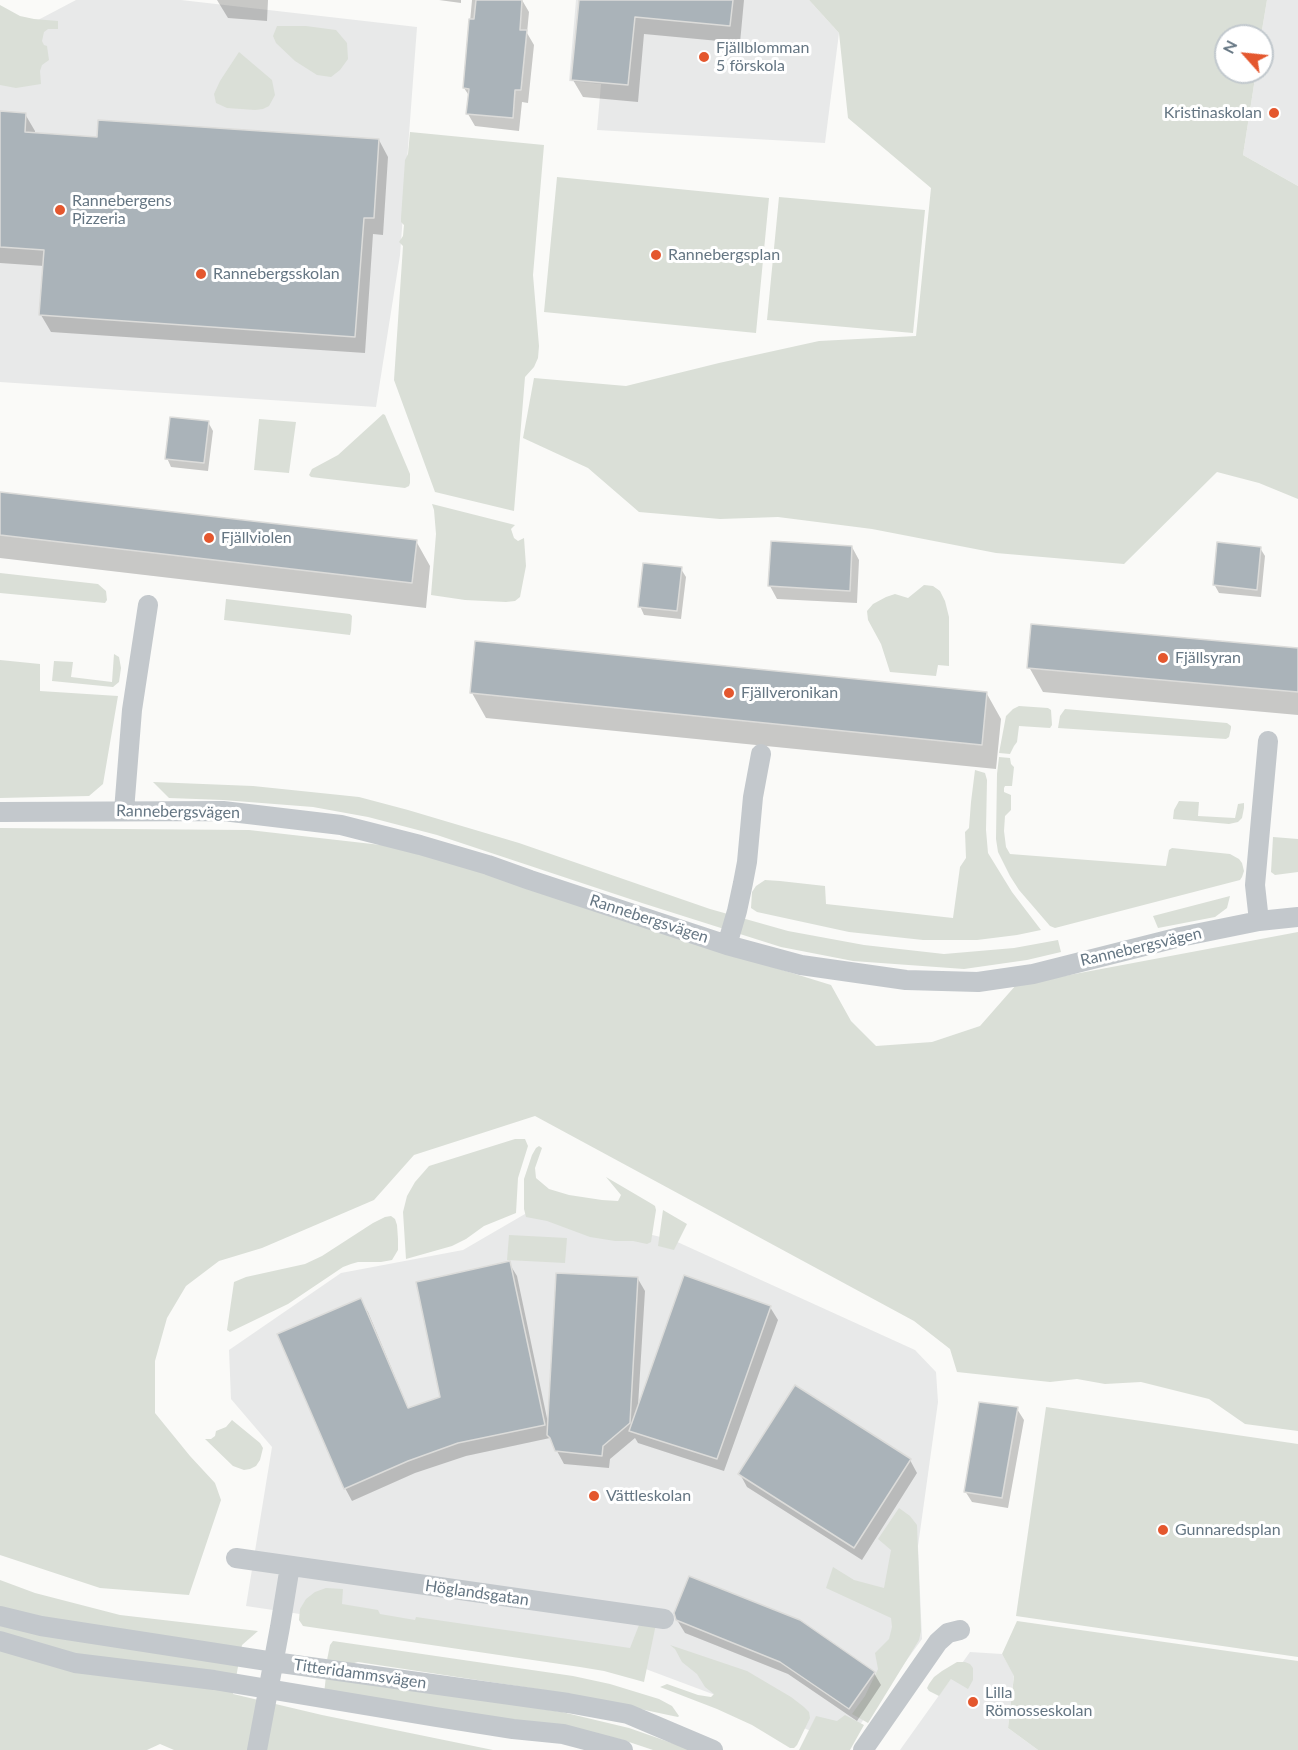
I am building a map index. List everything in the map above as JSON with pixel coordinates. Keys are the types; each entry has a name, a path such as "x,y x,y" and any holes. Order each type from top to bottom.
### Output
{"street":[{"path":"124,811 132,710 148,605"},
{"path":"1259,921 1255,885 1268,741"},
{"path":"727,945 735,920 747,862 753,797 760,754"},
{"name":"Rannebergsvägen","path":"0,812 223,811 341,825 420,845 488,866 727,945 801,965 906,980 978,981 1033,974 1161,941 1259,921 1298,917"},
{"name":"Höglandsgatan","path":"237,1558 664,1619"},
{"path":"256,1750 290,1566"},
{"name":"Titteridammsvägen","path":"0,1616 41,1626 274,1662 568,1703 628,1714 714,1750"},
{"path":"863,1750 938,1642 948,1634 960,1630"},
{"name":"Titteridammsvägen","path":"0,1641 75,1662 214,1680 491,1725 563,1734 623,1750"}],"shaded area":[{"path":"76,0 181,0 417,27 400,255 376,407 0,382 0,40"},
{"name":"Fjällblomman 5 förskola","path":"576,0 809,0 839,33 825,143 597,130 601,84 569,81"},
{"path":"809,0 1267,0 1263,24 1214,24 1214,84 1254,84 1243,155 1298,186 1298,499 1259,483 1217,472 1124,564 996,553 872,529 778,517 720,519 639,512 588,468 523,438 534,378 626,386 819,341 916,336 931,188 848,118 839,33"},
{"name":"Kristinaskolan","path":"1267,0 1298,0 1298,186 1243,155 1254,84 1274,84 1274,24 1263,24"},
{"path":"0,5 20,16 58,21 58,29 48,29 44,32 42,41 47,46 49,60 42,65 40,71 41,84 16,88 0,85"},
{"path":"277,26 306,26 336,30 347,43 348,59 331,77 317,75 295,61 276,43 273,36"},
{"path":"239,52 272,80 275,95 269,106 263,109 227,108 216,103 214,94"},
{"path":"410,132 544,145 533,275 539,346 538,358 534,367 525,377 514,511 435,492 394,380 403,246 399,242 403,236 404,225 401,218 405,160 408,154"},
{"name":"Rannebergsplan","path":"557,177 769,198 756,333 544,312"},
{"path":"779,197 925,210 913,333 767,320"},
{"path":"383,414 410,474 409,486 405,488 309,475 312,469 338,455"},
{"path":"259,419 296,422 289,473 254,470"},
{"path":"432,504 515,525 511,529 514,538 518,541 524,538 526,566 520,597 515,601 506,602 465,600 431,595 436,534"},
{"path":"0,573 98,584 106,591 107,600 105,603 0,593"},
{"path":"924,585 933,586 940,591 945,601 949,617 949,666 938,665 936,676 890,672 881,644 868,620 867,611 873,604 895,594 908,598"},
{"path":"226,599 350,614 352,616 350,635 224,620"},
{"path":"114,654 119,657 121,668 119,682 113,687 52,681 54,661 73,662 71,677 112,682"},
{"path":"0,660 40,664 40,691 118,696 103,784 89,796 0,798"},
{"path":"1019,706 1048,708 1051,710 1052,725 1050,728 1019,726 1017,742 1010,754 999,753 1006,716"},
{"path":"1065,709 1227,723 1231,728 1229,737 1226,739 1058,728 1060,716"},
{"path":"999,757 1010,758 1014,767 1012,786 1004,788 1004,792 1011,795 1011,810 1005,816 1004,831 1006,847 1010,854 1166,866 1169,850 1172,848 1230,854 1242,863 1244,871 1242,877 1240,880 1055,928 1050,926 1019,890 998,852 996,839"},
{"path":"975,770 985,773 987,780 988,853 1012,892 1041,930 977,940 923,940 849,932 757,912 751,908 752,892 765,880 825,886 826,904 953,918 960,867 966,858 965,832 969,828"},
{"path":"153,782 253,786 359,797 519,843 710,909 788,931 864,945 944,954 1014,948 1058,940 1061,952 1027,960 964,969 853,961 781,947 437,835 368,817 313,807 169,798"},
{"path":"1179,801 1199,802 1198,816 1235,818 1238,804 1244,803 1244,808 1242,818 1238,822 1229,824 1173,819 1174,810"},
{"path":"0,828 249,830 425,850 633,924 831,985 851,1021 876,1046 932,1042 980,1026 1016,985 1298,932 1298,1431 1245,1424 1209,1399 1141,1382 1105,1384 1077,1379 1050,1382 957,1372 950,1349 914,1321 535,1116 414,1155 374,1200 262,1248 219,1261 186,1286 167,1318 155,1361 155,1413 215,1483 221,1500 189,1595 100,1588 0,1555"},
{"path":"1273,837 1298,839 1298,872 1275,875 1271,872"},
{"path":"1230,896 1227,908 1215,917 1158,928 1153,916"},
{"path":"515,1139 525,1139 528,1146 518,1178 516,1213 484,1226 452,1246 406,1259 403,1212 407,1196 415,1182 429,1166"},
{"path":"539,1146 542,1148 535,1168 536,1178 549,1189 569,1195 618,1201 621,1195 606,1177 655,1206 651,1242 647,1244 590,1237 547,1221 526,1217 524,1179 532,1155"},
{"name":"Vättleskolan","path":"537,1207 673,1240 915,1350 936,1372 938,1402 918,1546 922,1639 846,1744 643,1668 246,1606 272,1447 231,1399 229,1350 341,1273 463,1250"},
{"path":"663,1210 687,1224 674,1250 658,1246"},
{"path":"391,1216 397,1225 398,1239 398,1250 392,1260 358,1262 343,1267 288,1304 230,1332 227,1330 234,1282 246,1277 305,1264 322,1256 373,1223"},
{"path":"509,1235 567,1238 565,1263 507,1260"},
{"name":"Gunnaredsplan","path":"1046,1407 1298,1444 1298,1657 1016,1616"},
{"path":"232,1420 263,1448 260,1460 250,1469 244,1470 233,1466 205,1439 211,1439 215,1436 216,1431 226,1427"},
{"path":"899,1508 917,1525 921,1631 919,1640 868,1723 852,1714 865,1696 878,1669 875,1653 889,1639 892,1627 891,1618 826,1588 833,1567 854,1580 884,1588 891,1550 878,1539"},
{"path":"0,1580 35,1593 120,1615 258,1631 242,1645 233,1694 493,1750 174,1750 160,1744 147,1750 0,1750"},
{"path":"326,1588 343,1589 342,1604 378,1610 380,1614 415,1620 416,1617 630,1648 639,1625 642,1623 656,1624 644,1682 580,1667 303,1626 299,1620 300,1609 306,1599"},
{"path":"1017,1621 1298,1661 1298,1750 1038,1750 1008,1728 1014,1676 1002,1654"},
{"path":"333,1641 573,1676 610,1684 659,1699 672,1706 679,1716 570,1694 358,1662 347,1665 327,1660"},
{"path":"670,1645 747,1671 804,1707 809,1712 810,1718 797,1745 790,1748 752,1725 660,1687 667,1684 698,1695 711,1697 714,1694 705,1687 697,1674 682,1662"},
{"name":"Lilla Römosseskolan","path":"970,1652 1002,1654 1014,1675 1008,1728 1038,1750 900,1750"},
{"path":"957,1662 965,1662 973,1668 973,1680 968,1689 951,1679 939,1696 929,1691 927,1688 934,1677"},
{"path":"326,1676 562,1712 629,1728 692,1750 653,1750 595,1733 324,1694"},
{"path":"845,1715 864,1725 850,1750 799,1750 816,1716 837,1721"}],"building":[{"path":"476,0 522,0 520,30 527,30 521,90 515,90 513,118 466,114 469,89 463,88 469,19 474,19"},
{"path":"579,0 733,0 730,26 635,17 628,85 571,80"},
{"path":"0,111 26,113 25,132 97,137 98,120 379,139 374,218 364,218 355,337 39,315 44,250 0,247"},
{"path":"170,417 209,421 204,463 165,459"},
{"name":"Fjällviolen","path":"0,492 417,540 412,583 0,535"},
{"path":"771,541 852,546 850,591 768,586"},
{"path":"1217,542 1261,547 1257,590 1213,585"},
{"path":"643,563 682,567 677,611 638,607"},
{"name":"Fjällsyran","path":"1031,624 1298,648 1298,692 1027,668"},
{"name":"Fjällveronikan","path":"475,641 987,692 982,745 470,693"},
{"path":"510,1261 545,1425 458,1443 408,1461 344,1489 277,1334 361,1298 408,1408 440,1397 416,1282"},
{"path":"556,1273 638,1277 630,1423 603,1446 602,1456 555,1451 547,1435"},
{"path":"684,1275 771,1306 717,1459 629,1431"},
{"path":"795,1385 911,1459 854,1548 738,1474"},
{"path":"979,1402 1018,1407 1002,1498 964,1492"},
{"path":"689,1576 800,1620 875,1672 849,1709 780,1662 676,1620 674,1613"}],"place":[{"name":"Fjällblomman 5 förskola","path":"704,57"},
{"name":"Kristinaskolan","path":"1274,113"},
{"name":"Rannebergens Pizzeria","path":"60,210"},
{"name":"Rannebergsplan","path":"656,255"},
{"name":"Rannebergsskolan","path":"201,274"},
{"name":"Fjällviolen","path":"209,538"},
{"name":"Fjällsyran","path":"1163,658"},
{"name":"Fjällveronikan","path":"729,693"},
{"name":"Vättleskolan","path":"594,1496"},
{"name":"Gunnaredsplan","path":"1163,1530"},
{"name":"Lilla Römosseskolan","path":"973,1702"}]}
